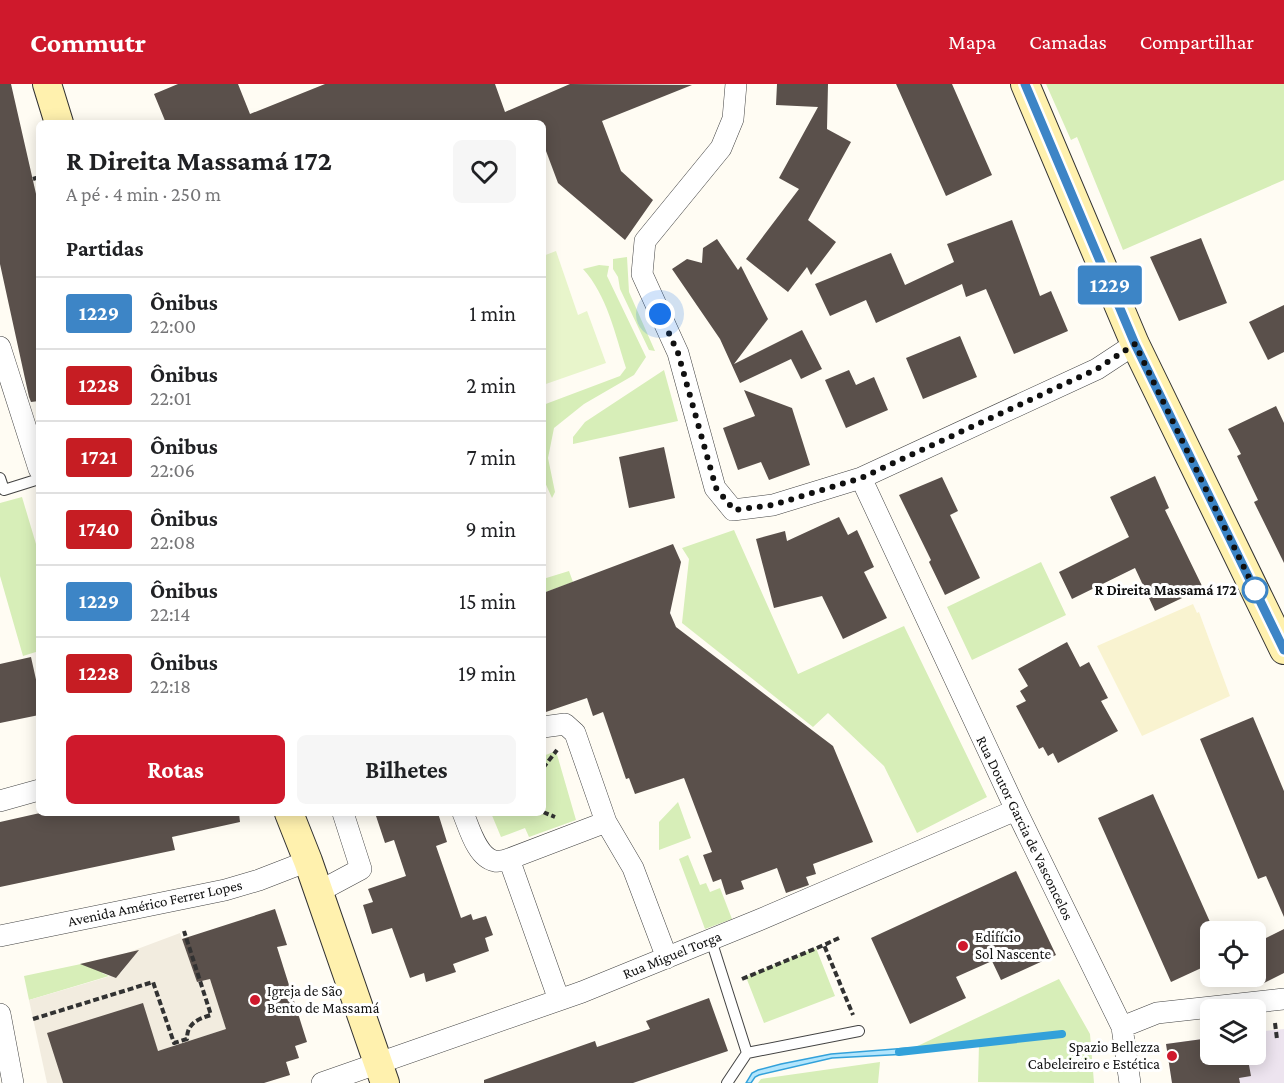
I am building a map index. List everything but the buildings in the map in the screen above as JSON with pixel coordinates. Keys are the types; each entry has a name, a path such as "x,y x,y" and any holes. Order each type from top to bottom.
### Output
{"main road":[{"path":"47,84 58,120"},
{"path":"1025,84 1135,344 1284,650"},
{"path":"290,816 308,861 381,1073"}],"street":[{"path":"736,84 734,119 721,148 645,241 642,274 678,353 716,488 734,510 773,505 861,478 1097,369 1135,344"},
{"path":"0,347 6,389 36,462"},
{"name":"Rua Doutor Garcia de Vasconcelos","path":"861,478 1016,810 1122,1027 1130,1083"},
{"path":"546,727 565,724 575,733 606,822 633,868 673,955"},
{"path":"0,801 36,791"},
{"name":"Rua Miguel Torga","path":"322,1083 381,1073 711,940 1016,810"},
{"path":"318,892 361,869 344,816"},
{"path":"465,816 480,849 488,859 497,862 606,822"},
{"path":"509,859 559,1000"},
{"name":"Avenida Américo Ferrer Lopes","path":"0,936 225,890 308,861"},
{"path":"1122,1027 1157,1013 1279,1006"},
{"path":"0,1014 4,1058 13,1083"}],"lane":[{"path":"0,478 4,490 36,480"},
{"path":"711,940 747,1053"},
{"path":"727,1083 747,1053 859,1031"}],"path":[{"path":"33,1018 153,982 174,1043 187,1039 187,1031 194,1021 211,1015 184,931"},
{"path":"726,985 839,938"},
{"path":"824,945 859,1031"},
{"path":"1277,1039 1279,1006"}],"shaded area":[{"path":"1193,604 1197,613 1199,612 1230,696 1142,736 1097,646"},
{"path":"180,933 197,982 210,977 226,1029 158,1051 48,1033 63,1083 47,1083 29,1000 121,973 126,966 124,954"},
{"path":"1284,1029 1284,1083 1172,1083 1166,1044 1200,1039 1200,1065 1266,1065 1266,1031"}],"green space":[{"path":"1046,84 1284,84 1284,180 1123,250 1077,137 1071,140"},
{"path":"556,251 578,315 587,311 606,363 546,384 546,255"},
{"path":"627,257 629,292 655,351 649,350 613,269 613,259"},
{"path":"599,265 609,266 607,276 646,357 634,375 584,404 554,428 548,458 555,492 552,498 546,485 546,404 620,376 626,368 604,303 583,269"},
{"path":"664,370 678,421 573,444 573,437 585,422"},
{"path":"22,497 36,544 36,652 23,656 0,576 0,503"},
{"path":"734,530 798,674 904,626 987,797 917,833 884,766 828,713 813,727 682,623 689,559 682,548"},
{"path":"1041,562 1066,615 972,660 947,607"},
{"path":"569,571 573,582 546,592 546,578"},
{"path":"556,751 576,820 529,837 525,828 501,837 492,816 546,816 546,755"},
{"path":"678,802 691,838 659,850 659,822"},
{"path":"688,855 700,885 706,883 710,892 720,888 732,919 705,929 679,859"},
{"path":"816,948 835,996 764,1023 746,977"},
{"path":"100,960 102,973 109,976 29,1000 24,976"},
{"path":"1059,979 1090,1034 1094,1083 978,1082 979,1044 907,1051"},
{"path":"880,1062 878,1083 758,1083 761,1079"}],"water":[{"path":"907,1048 908,1054 832,1058 759,1075 751,1083 746,1083 752,1073 781,1064 831,1054"}],"waterway":[{"path":"899,1052 1062,1034"}],"bus line":[{"name":"1229","path":"1025,84 1135,344 1284,650"}],"place":[{"name":"R Direita Massamá 172","path":"1255,590"},
{"name":"Edifício Sol Nascente","path":"963,946"},
{"name":"Igreja de São Bento de Massamá","path":"255,1000"},
{"name":"Spazio Bellezza Cabeleireiro e Estética","path":"1172,1056"}],"route":[{"path":"660,314 678,353 716,488 734,510 773,505 861,478 1097,369 1135,344 1255,590"}]}
